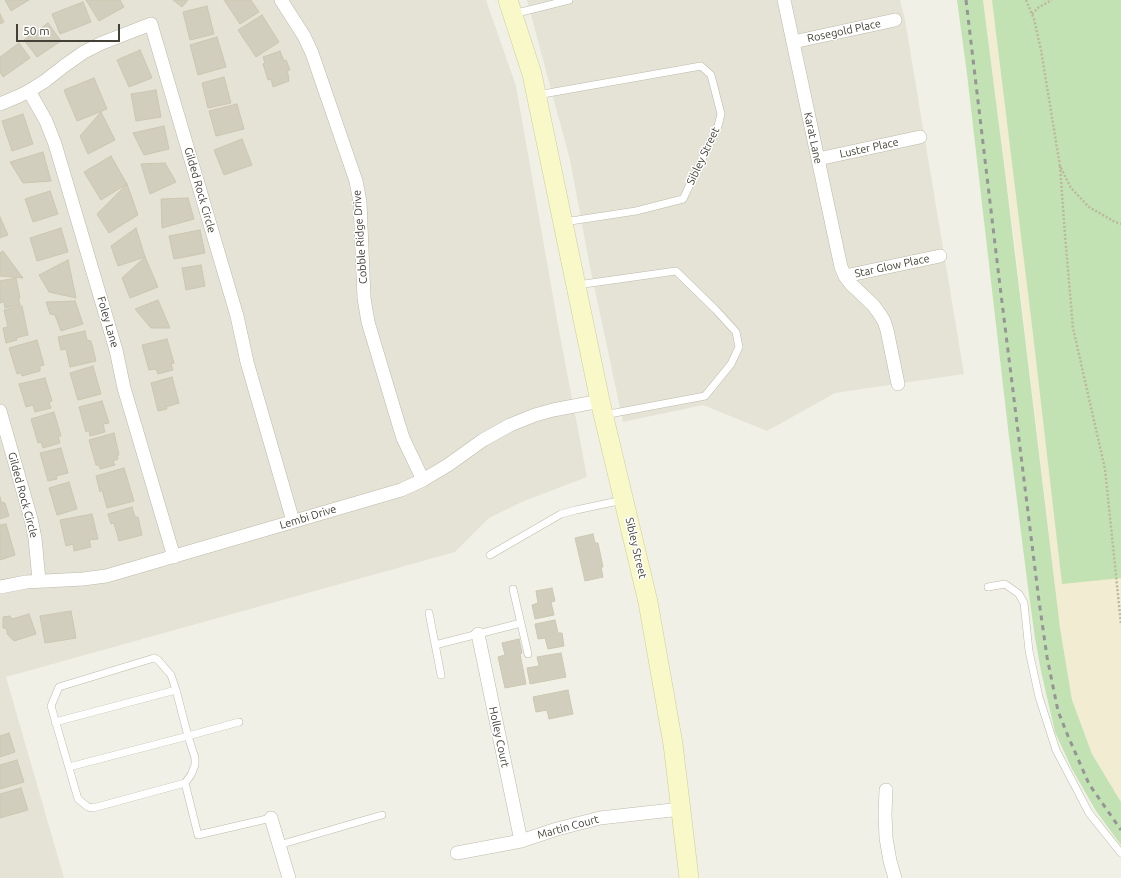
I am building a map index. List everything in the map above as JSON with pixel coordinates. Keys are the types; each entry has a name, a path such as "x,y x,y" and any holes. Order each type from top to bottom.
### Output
{"street":[{"name":"Cobble Ridge Drive","path":"281,0 304,36 312,53 356,181 360,202 364,298 368,322 399,428 423,480"},
{"name":"Karat Lane","path":"784,0 838,258 845,276 858,292 873,305 884,321 898,384"},
{"name":"Sibley Street","path":"511,7 537,95 602,408 648,602 670,728 689,878"},
{"name":"Rosegold Place","path":"793,42 895,20"},
{"name":"Gilded Rock Circle","path":"0,104 29,91 84,52 151,24 237,316 247,362 293,522"},
{"name":"Foley Lane","path":"29,91 46,121 55,144 116,350 124,388 174,557"},
{"name":"Luster Place","path":"818,159 920,137"},
{"name":"Star Glow Place","path":"845,276 940,256"},
{"name":"Lembi Drive","path":"0,587 39,580 83,579 106,576 293,522 400,490 423,480 448,465 483,440 510,425 535,415 553,410 602,408"},
{"name":"Gilded Rock Circle","path":"0,410 31,519 35,538 39,580"},
{"name":"Holley Court","path":"478,634 521,841"},
{"path":"886,790 886,838 895,878"},
{"name":"Martin Court","path":"457,853 521,841 557,829 600,818 681,809"},
{"path":"271,818 288,878"}],"lane":[{"path":"511,7 569,0"},
{"name":"Sibley Street","path":"537,95 701,66 711,75 722,114 718,126 683,199 636,211 563,222"},
{"path":"576,286 676,271 736,332 739,347 731,364 705,396 602,408"},
{"path":"490,555 561,514 624,500"},
{"path":"988,587 1005,584 1019,594 1024,603 1029,652 1039,697 1056,750 1088,813 1121,853"},
{"path":"513,589 528,654"},
{"path":"429,613 441,675"},
{"path":"435,645 521,623"},
{"path":"154,658 158,660 171,675 195,758 195,765 191,775 185,783 93,808 84,805 78,799 56,722 51,706 59,687 154,658"},
{"path":"56,722 176,690"},
{"path":"69,767 239,722"},
{"path":"185,783 198,835 271,818"},
{"path":"279,845 382,815"}],"path":[{"path":"1026,0 1034,19 1060,166 1064,235 1073,328 1104,469 1121,624"},
{"path":"1032,14 1039,7 1052,0"},
{"path":"1060,166 1071,188 1089,207 1121,224"}],"shaded area":[{"path":"0,0 486,0 516,86 558,325 587,477 524,501 489,518 455,552 6,677 64,878 0,878"},
{"path":"527,0 900,0 905,20 964,374 835,393 767,431 703,405 623,422 589,262 570,160"},
{"path":"983,0 1121,0 1121,802 1092,754 1072,700 1060,628 1014,237"}],"green space":[{"path":"957,0 983,0 1060,628 1072,700 1092,754 1121,802 1121,845 1096,811 1072,769 1055,732 1041,671 1027,580 1009,437"},
{"path":"992,0 1121,0 1121,578 1062,584"}],"building":[{"path":"5,0 29,0 11,11"},
{"path":"86,0 120,0 124,7 99,21"},
{"path":"173,0 188,0 182,7"},
{"path":"224,0 251,0 259,12 240,24"},
{"path":"83,2 91,22 60,34 52,14"},
{"path":"207,6 214,34 190,40 183,12"},
{"path":"0,14 4,22 0,24"},
{"path":"262,15 279,42 256,57 238,30"},
{"path":"48,23 61,41 37,57 24,40"},
{"path":"217,37 226,67 198,75 190,45"},
{"path":"19,43 30,58 3,77 0,72 0,57"},
{"path":"140,50 152,78 129,87 117,60"},
{"path":"280,51 290,70 287,71 289,81 273,87 271,79 268,80 263,64 265,63 263,57"},
{"path":"224,77 231,103 208,108 202,83"},
{"path":"94,78 107,109 77,121 64,90"},
{"path":"156,90 161,117 136,121 131,94"},
{"path":"237,104 244,129 216,136 209,111"},
{"path":"101,112 115,140 88,154 80,136"},
{"path":"23,114 33,144 12,151 2,121"},
{"path":"164,126 169,149 144,155 133,133"},
{"path":"242,139 252,165 224,175 214,150"},
{"path":"43,152 51,181 23,183 10,162"},
{"path":"111,156 127,184 101,200 84,172"},
{"path":"165,163 176,182 150,194 141,164"},
{"path":"127,184 138,215 109,233 97,214"},
{"path":"50,191 58,214 33,222 25,199"},
{"path":"188,198 194,219 162,228 161,199"},
{"path":"0,217 8,235 0,238"},
{"path":"61,228 68,252 37,261 30,238"},
{"path":"136,228 145,257 118,266 111,246"},
{"path":"200,230 205,253 174,259 169,236"},
{"path":"3,251 23,278 0,276 0,253"},
{"path":"145,257 158,287 130,298 122,278"},
{"path":"68,260 76,298 49,292 39,275"},
{"path":"201,265 205,286 186,290 182,268"},
{"path":"16,278 20,305 5,308 4,302 0,303 0,281"},
{"path":"158,300 170,328 151,328 135,309"},
{"path":"75,301 83,324 61,331 55,315 50,314 46,302"},
{"path":"22,306 28,335 16,338 17,340 6,343 3,328 8,327 4,310"},
{"path":"85,331 87,340 91,341 96,361 70,367 66,349 61,350 58,337"},
{"path":"167,339 174,363 171,364 173,370 158,374 156,369 149,370 142,345"},
{"path":"37,340 44,365 40,366 40,371 22,376 21,373 17,374 9,348"},
{"path":"93,366 101,394 78,400 70,373"},
{"path":"172,377 179,403 166,407 167,409 158,411 151,383"},
{"path":"45,378 52,401 49,402 51,408 35,412 33,405 26,407 19,384"},
{"path":"102,401 109,423 103,424 105,432 90,436 89,430 86,432 79,407"},
{"path":"54,412 61,436 58,436 60,443 43,448 41,442 38,443 31,419"},
{"path":"114,433 119,455 117,455 118,459 113,461 115,465 100,469 99,465 96,465 89,440"},
{"path":"61,448 68,473 56,476 57,479 48,481 40,453"},
{"path":"124,468 134,501 107,508 102,490 100,492 96,476"},
{"path":"69,482 77,509 57,515 49,488"},
{"path":"0,497 1,502 5,503 9,516 0,519"},
{"path":"132,507 135,517 138,517 142,535 119,541 114,523 111,524 108,514"},
{"path":"92,514 98,539 89,540 91,547 74,551 73,544 66,546 60,520"},
{"path":"6,524 15,555 0,560 0,525"},
{"path":"593,534 595,543 598,543 603,567 601,567 603,577 585,581 575,538"},
{"path":"552,588 555,601 551,602 554,615 535,619 532,605 538,603 536,591"},
{"path":"71,611 76,638 45,643 40,616"},
{"path":"29,614 36,634 14,641 7,634 7,629 3,628 3,617 10,616 12,619"},
{"path":"555,620 558,633 562,633 564,646 548,649 545,638 538,639 535,624"},
{"path":"519,639 522,653 520,654 526,684 505,688 498,657 505,655 502,643"},
{"path":"561,653 566,677 530,684 527,668 539,666 537,657"},
{"path":"568,690 573,714 549,719 547,710 536,712 533,697"},
{"path":"9,733 15,752 0,757 0,736"},
{"path":"17,760 24,782 0,789 0,765"},
{"path":"21,788 28,810 0,818 0,794"}],"railway":[{"path":"966,0 1000,286 1047,657 1058,711 1068,736 1089,784 1121,830"}]}
